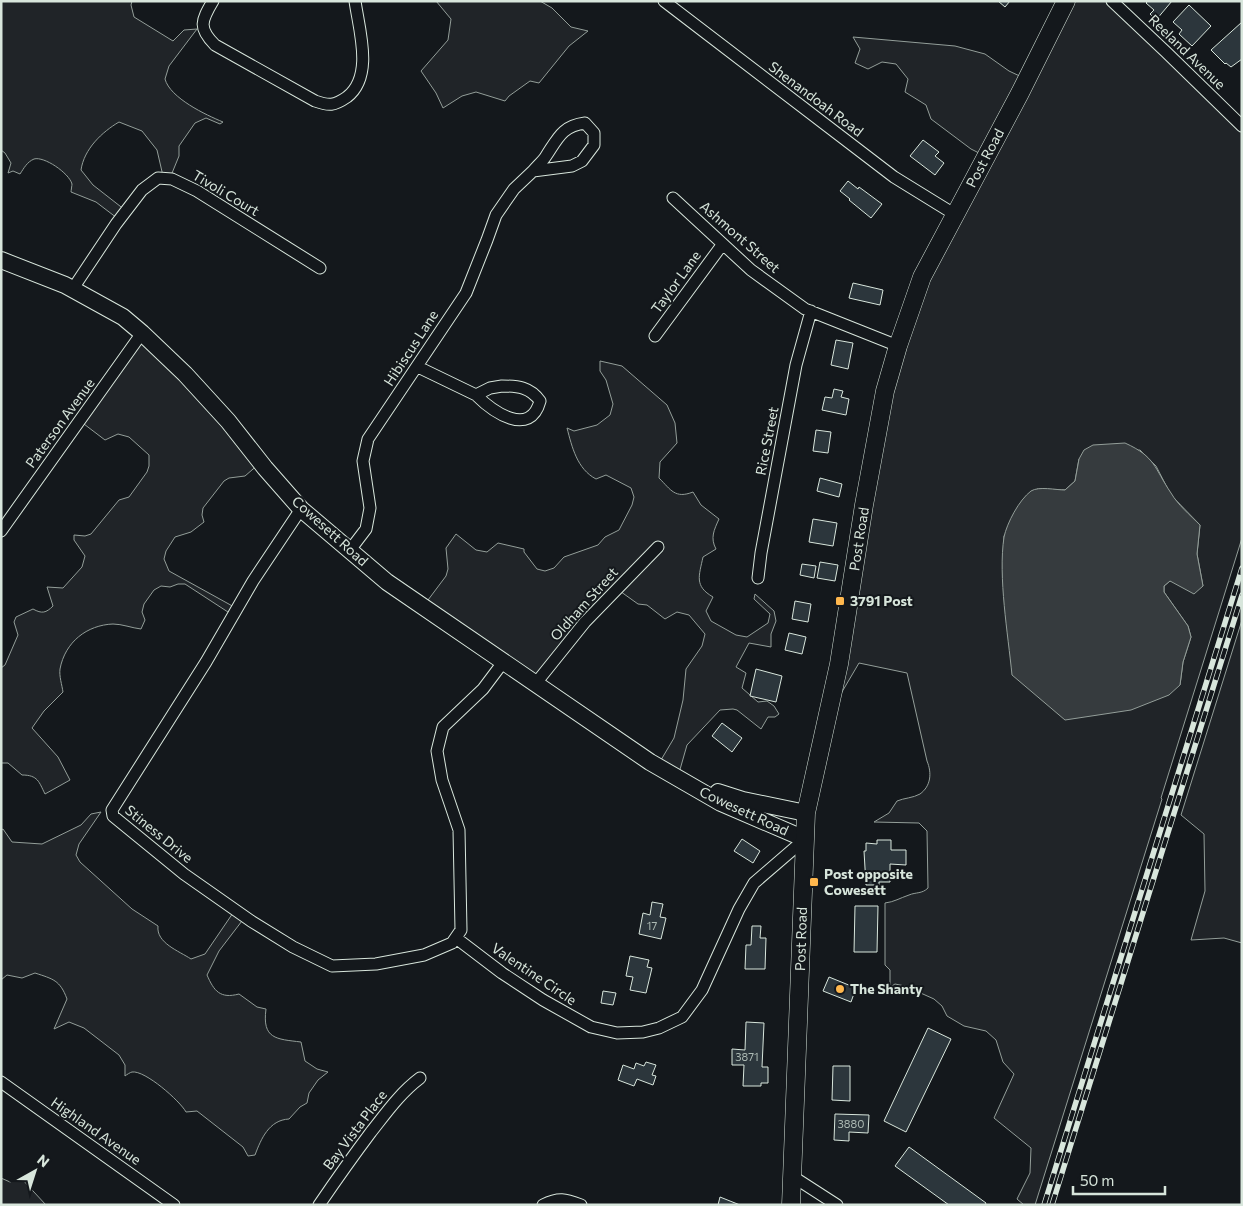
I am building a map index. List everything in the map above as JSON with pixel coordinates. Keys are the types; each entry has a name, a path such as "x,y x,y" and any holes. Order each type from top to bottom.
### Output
{"main road":[{"name":"Post Road","path":"791,1205 806,813 839,664 864,505 885,391 922,276 1020,93 1066,1"},
{"name":"Cowesett Road","path":"1,260 72,290 123,317 185,374 228,421 265,468 302,509 387,582 650,762 721,803 805,839"},
{"name":"Cowesett Road","path":"683,782 743,800 806,813"}],"street":[{"path":"212,1 202,25 204,35 215,45 315,101 329,106 352,93 362,73 362,50 355,1"},
{"name":"Shenandoah Road","path":"664,1 894,177 954,214"},
{"name":"Reeland Avenue","path":"1112,1 1242,126"},
{"name":"Hibiscus Lane","path":"350,550 366,529 370,508 363,461 368,439 466,293 496,215 514,188 546,157 553,142 564,130 573,125 585,123 594,132 594,145 582,161 572,166 533,171"},
{"name":"Tivoli Court","path":"72,290 116,224 142,190 158,178 172,179 197,190 320,268"},
{"name":"Ashmont Street","path":"672,198 750,270 805,309 898,346"},
{"name":"Taylor Lane","path":"655,336 722,245"},
{"name":"Rice Street","path":"758,578 796,365 811,311"},
{"name":"Paterson Avenue","path":"1,531 142,333"},
{"path":"418,367 476,395 494,410 522,421 531,417 538,409 540,401 534,393 524,387 514,386 490,388 476,395"},
{"name":"Stiness Drive","path":"302,509 253,581 206,662 116,802 112,810 113,816 184,874 251,921 293,947 332,966 376,964 424,955 452,943 456,938"},
{"name":"Oldham Street","path":"536,683 585,622 658,547"},
{"path":"456,938 461,930 462,911 459,830 442,780 437,751 443,727 483,689 504,661"},
{"name":"Valentine Circle","path":"456,938 502,973 591,1027 617,1033 642,1032 659,1028 682,1017 702,990 739,909 754,883 805,839"},
{"name":"Bay Vista Place","path":"319,1205 340,1172 384,1115 405,1089 420,1078"},
{"name":"Highland Avenue","path":"1,1082 174,1205"},
{"path":"792,1176 837,1205"},
{"path":"543,1205 553,1200 565,1199 581,1205"}],"shaded area":[{"path":"1,1 132,1 134,17 173,41 184,30 197,29 169,66 165,79 168,86 181,99 223,122 220,124 206,118 195,123 179,146 179,156 170,178 163,176 157,150 142,131 119,122 100,136 86,155 81,170 93,185 125,210 117,218 96,202 71,192 72,184 66,175 56,166 44,160 32,160 20,174 13,171 8,173 11,163 1,150"},
{"path":"436,1 540,1 552,8 571,27 588,31 569,46 539,83 530,81 505,101 476,92 462,96 443,108 436,93 421,71 448,40 451,19"},
{"path":"1066,1 1113,1 1242,123 1242,538 1035,1205 1024,1205 1017,1199 1030,1173 1031,1148 994,1118 1014,1074 1003,1062 996,1040 986,1031 964,1026 947,1016 942,1006 934,999 905,986 895,984 890,987 890,970 885,965 885,903 928,888 927,831 919,823 874,822 889,813 897,801 924,791 930,779 930,770 907,673 859,663 829,714 889,381 940,240 985,156 971,149 931,119 926,105 905,92 908,79 896,64 882,62 868,69 855,63 860,49 853,37 955,46 985,54 1009,71 1026,79","holes":["1140,450 1156,466 1171,495 1200,525 1197,554 1203,586 1170,581 1164,586 1164,592 1188,626 1191,637 1183,662 1180,685 1013,675 1003,577 1004,536 1037,489 1065,490 1075,481 1079,459"]},
{"path":"142,334 260,463 245,476 229,478 224,481 203,508 204,522 191,532 175,537 166,551 164,559 169,571 236,608 231,614 185,584 170,587 161,586 154,590 144,604 142,612 145,620 141,629 116,624 103,625 86,632 72,643 60,669 63,692 44,711 32,728 58,757 70,780 45,794 35,778 22,775 8,763 1,763 1,668 5,665 18,635 14,622 16,617 33,609 39,612 48,610 53,606 47,587 63,588 82,567 85,556 74,540 74,535 85,536 91,534 119,500 129,497 147,472 149,455 129,437 118,434 105,440 80,421"},
{"path":"600,361 622,366 667,405 675,423 677,443 660,462 659,478 670,490 677,494 693,492 701,505 719,519 713,538 716,549 703,557 699,575 700,585 713,597 706,611 711,621 736,635 747,637 768,623 770,614 754,599 755,594 774,611 776,621 771,634 771,647 749,643 736,667 746,673 742,688 758,702 767,701 774,706 779,714 775,717 768,717 761,729 737,710 720,710 687,745 679,773 658,765 674,738 683,700 686,669 702,646 705,634 689,615 677,612 665,619 647,605 638,604 617,589 536,679 425,604 446,576 448,569 446,548 456,534 476,550 487,552 498,543 524,549 524,552 537,569 545,571 554,568 564,557 598,545 605,537 619,530 632,505 634,497 631,488 606,475 596,479 590,475 576,457 567,428 574,431 597,425 610,415 613,404 606,380 600,371"},
{"path":"1125,443 1149,458 1177,502 1200,525 1197,554 1203,586 1194,594 1170,581 1164,586 1164,592 1188,626 1191,637 1183,662 1180,685 1169,695 1131,710 1065,720 1012,675 1002,570 1004,537 1014,512 1031,491 1043,488 1065,490 1075,481 1079,459 1084,450 1093,445"},
{"path":"1242,620 1242,943 1224,938 1191,940 1205,891 1204,834 1181,815"},
{"path":"101,812 79,844 76,855 80,862 132,909 158,926 158,932 164,942 191,959 205,954 235,910 245,917 219,951 207,975 210,981 215,989 222,994 239,994 257,1007 266,1009 265,1019 269,1032 273,1036 284,1040 301,1042 305,1061 317,1069 328,1072 318,1080 309,1093 307,1103 300,1107 289,1119 276,1123 267,1131 255,1155 248,1156 243,1147 197,1111 186,1112 170,1094 145,1076 132,1072 125,1076 125,1065 119,1055 84,1028 69,1022 54,1029 67,999 62,988 55,981 35,973 22,978 7,975 1,980 1,830 3,829 12,842 42,844 81,825 91,814"},
{"path":"1,1178 10,1182 21,1178 46,1205 1,1205"}],"building":[{"path":"998,1 1010,1 1005,7"},
{"path":"1148,1 1172,1 1156,20 1150,14 1154,10 1146,3"},
{"path":"1189,5 1211,26 1192,46 1179,34 1182,30 1173,22"},
{"path":"1242,22 1242,59 1231,67 1225,64 1211,50"},
{"path":"923,140 939,152 935,156 944,163 935,175 910,156"},
{"path":"848,181 882,204 871,218 840,191"},
{"path":"853,283 883,290 880,305 849,298"},
{"path":"836,340 853,343 848,369 831,365"},
{"path":"834,389 843,391 841,397 849,399 846,415 822,410 825,397 832,398"},
{"path":"816,430 831,432 828,453 813,451"},
{"path":"820,478 842,484 839,497 817,491"},
{"path":"813,519 837,523 833,546 809,542"},
{"path":"820,562 838,565 835,581 817,578"},
{"path":"802,564 816,566 814,578 800,575"},
{"path":"795,601 811,604 808,622 792,619"},
{"path":"789,633 806,637 802,654 785,650"},
{"path":"756,669 782,676 776,702 750,696"},
{"path":"722,723 742,738 732,752 712,736"},
{"path":"742,839 760,851 753,863 734,851"},
{"path":"877,840 891,840 891,850 906,850 906,865 890,864 890,882 879,882 879,885 866,885 864,851 866,851 866,843 877,844"},
{"path":"652,902 663,904 660,917 666,918 661,939 639,934 643,913 650,915"},
{"path":"855,906 878,906 877,952 854,952"},
{"path":"752,926 761,926 760,938 766,938 765,969 745,969 746,945 751,945"},
{"path":"630,956 649,960 647,967 652,968 646,993 630,990 633,977 626,976"},
{"name":"The Shanty","path":"829,977 856,988 851,1002 823,991"},
{"path":"603,991 616,993 613,1005 601,1003"},
{"path":"746,1022 764,1023 762,1067 768,1067 768,1083 761,1083 761,1086 743,1086 744,1065 732,1065 732,1049 745,1050"},
{"path":"928,1028 951,1039 906,1132 884,1121"},
{"path":"646,1062 656,1065 652,1075 656,1076 653,1085 637,1079 634,1086 618,1080 623,1065 634,1069 636,1063 644,1066"},
{"path":"833,1066 850,1066 850,1101 832,1100"},
{"path":"835,1114 869,1115 868,1133 849,1132 849,1141 834,1140"},
{"path":"909,1147 986,1203 985,1205 949,1205 895,1166"},
{"path":"720,1197 740,1205 718,1205"}],"railway":[{"path":"1044,1205 1242,568"},
{"path":"1052,1205 1242,595"}],"place":[{"name":"3791 Post","path":"840,601"},
{"name":"Post opposite Cowesett","path":"814,882"},
{"name":"The Shanty","path":"840,989"}]}
